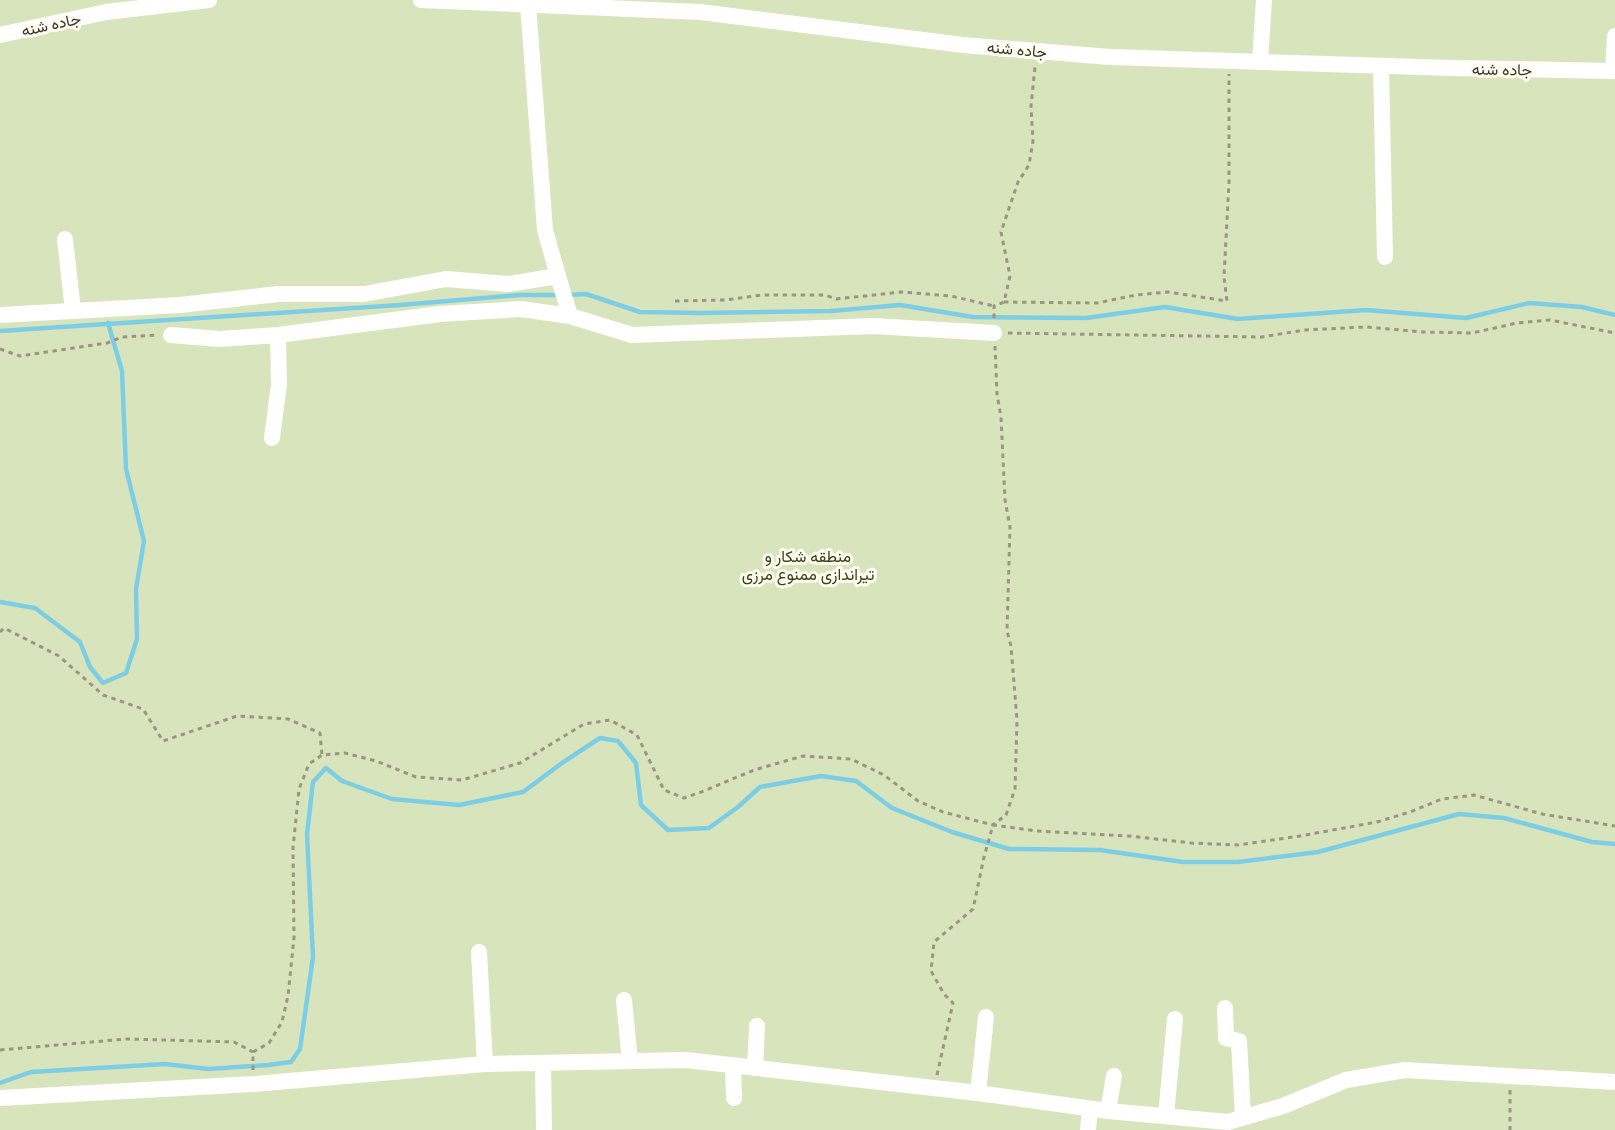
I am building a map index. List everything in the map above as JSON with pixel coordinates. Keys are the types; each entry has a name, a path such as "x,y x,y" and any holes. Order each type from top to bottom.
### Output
{"street":[{"name":"جاده شنه","path":"0,35 106,12 209,0"},
{"name":"جاده شنه","path":"421,0 700,12 963,45 1110,57 1614,71"},
{"path":"1260,62 1264,0"},
{"path":"528,4 545,230 568,310"},
{"path":"1614,71 1615,36"},
{"path":"1381,66 1385,257"},
{"path":"65,239 73,311"},
{"path":"0,315 180,305 278,294 364,294 446,279 508,284 560,281"},
{"path":"171,335 219,339 278,335 440,314 521,309 568,310 632,334 873,327 994,333"},
{"path":"272,438 279,384 278,335"},
{"path":"479,952 485,1064"},
{"path":"624,1000 630,1061"},
{"path":"1225,1008 1226,1038 1239,1041 1243,1117"},
{"path":"978,1094 986,1017"},
{"path":"1166,1116 1175,1019"},
{"path":"755,1068 757,1026"},
{"path":"0,1098 253,1084 485,1064 686,1060 934,1088 1090,1109 1228,1122 1283,1106 1346,1080 1405,1070 1615,1082"},
{"path":"543,1063 544,1130"},
{"path":"733,1066 734,1098"},
{"path":"1108,1111 1113,1076"},
{"path":"1088,1130 1090,1109"}],"path":[{"path":"1004,302 1010,276 1001,232 1018,182 1029,165 1033,141 1031,106 1037,51"},
{"path":"675,301 725,300 762,295 825,295 837,299 902,292 951,296 994,307 1004,302 1097,303 1136,295 1168,292 1227,301 1224,277 1229,182 1229,61"},
{"path":"934,1088 953,1003 944,994 931,971 934,942 973,909 993,825 1006,815 1015,789 1017,720 1011,646 1007,631 1010,527 1005,500 994,333 1262,338 1304,330 1366,327 1472,333 1517,323 1550,320 1615,333"},
{"path":"0,349 20,356 107,343 122,337 171,335"},
{"path":"0,632 4,628 59,656 103,695 142,709 163,741 237,716 288,719 320,733 322,755"},
{"path":"253,1052 269,1043 282,1022 288,996 294,938 293,848 299,789 309,764 322,755 345,753 376,761 416,777 462,780 520,763 584,724 610,720 637,735 664,789 684,798 754,770 803,756 851,759 884,775 918,801 943,812 993,825 1037,831 1238,845 1377,822 1442,799 1474,795 1542,814 1615,826"},
{"path":"0,1050 126,1039 234,1042 253,1052"},
{"path":"253,1052 253,1075"},
{"path":"1510,1076 1510,1130"}],"green space":[{"name":"منطقه شکار و تیراندازی ممنوع مرزی","path":"0,0 1615,0 1615,1130 0,1130"}],"waterway":[{"path":"568,295 586,294 640,312 831,311 900,305 973,317 1086,318 1165,307 1238,319 1366,310 1466,318 1529,303 1582,307 1615,315"},
{"path":"0,331 519,295 560,295"},
{"path":"0,602 35,608 80,642 90,667 103,683 126,673 137,639 136,589 144,541 126,469 122,371 108,323"},
{"path":"0,1083 31,1072 165,1064 208,1069 291,1062 300,1049 313,957 307,834 313,782 326,768 342,781 392,799 459,805 523,792 600,738 618,741 636,763 641,805 668,830 709,828 738,807 760,787 821,776 856,781 892,808 952,832 1009,849 1100,850 1183,862 1238,862 1318,852 1459,814 1504,818 1592,842 1615,844"}]}
